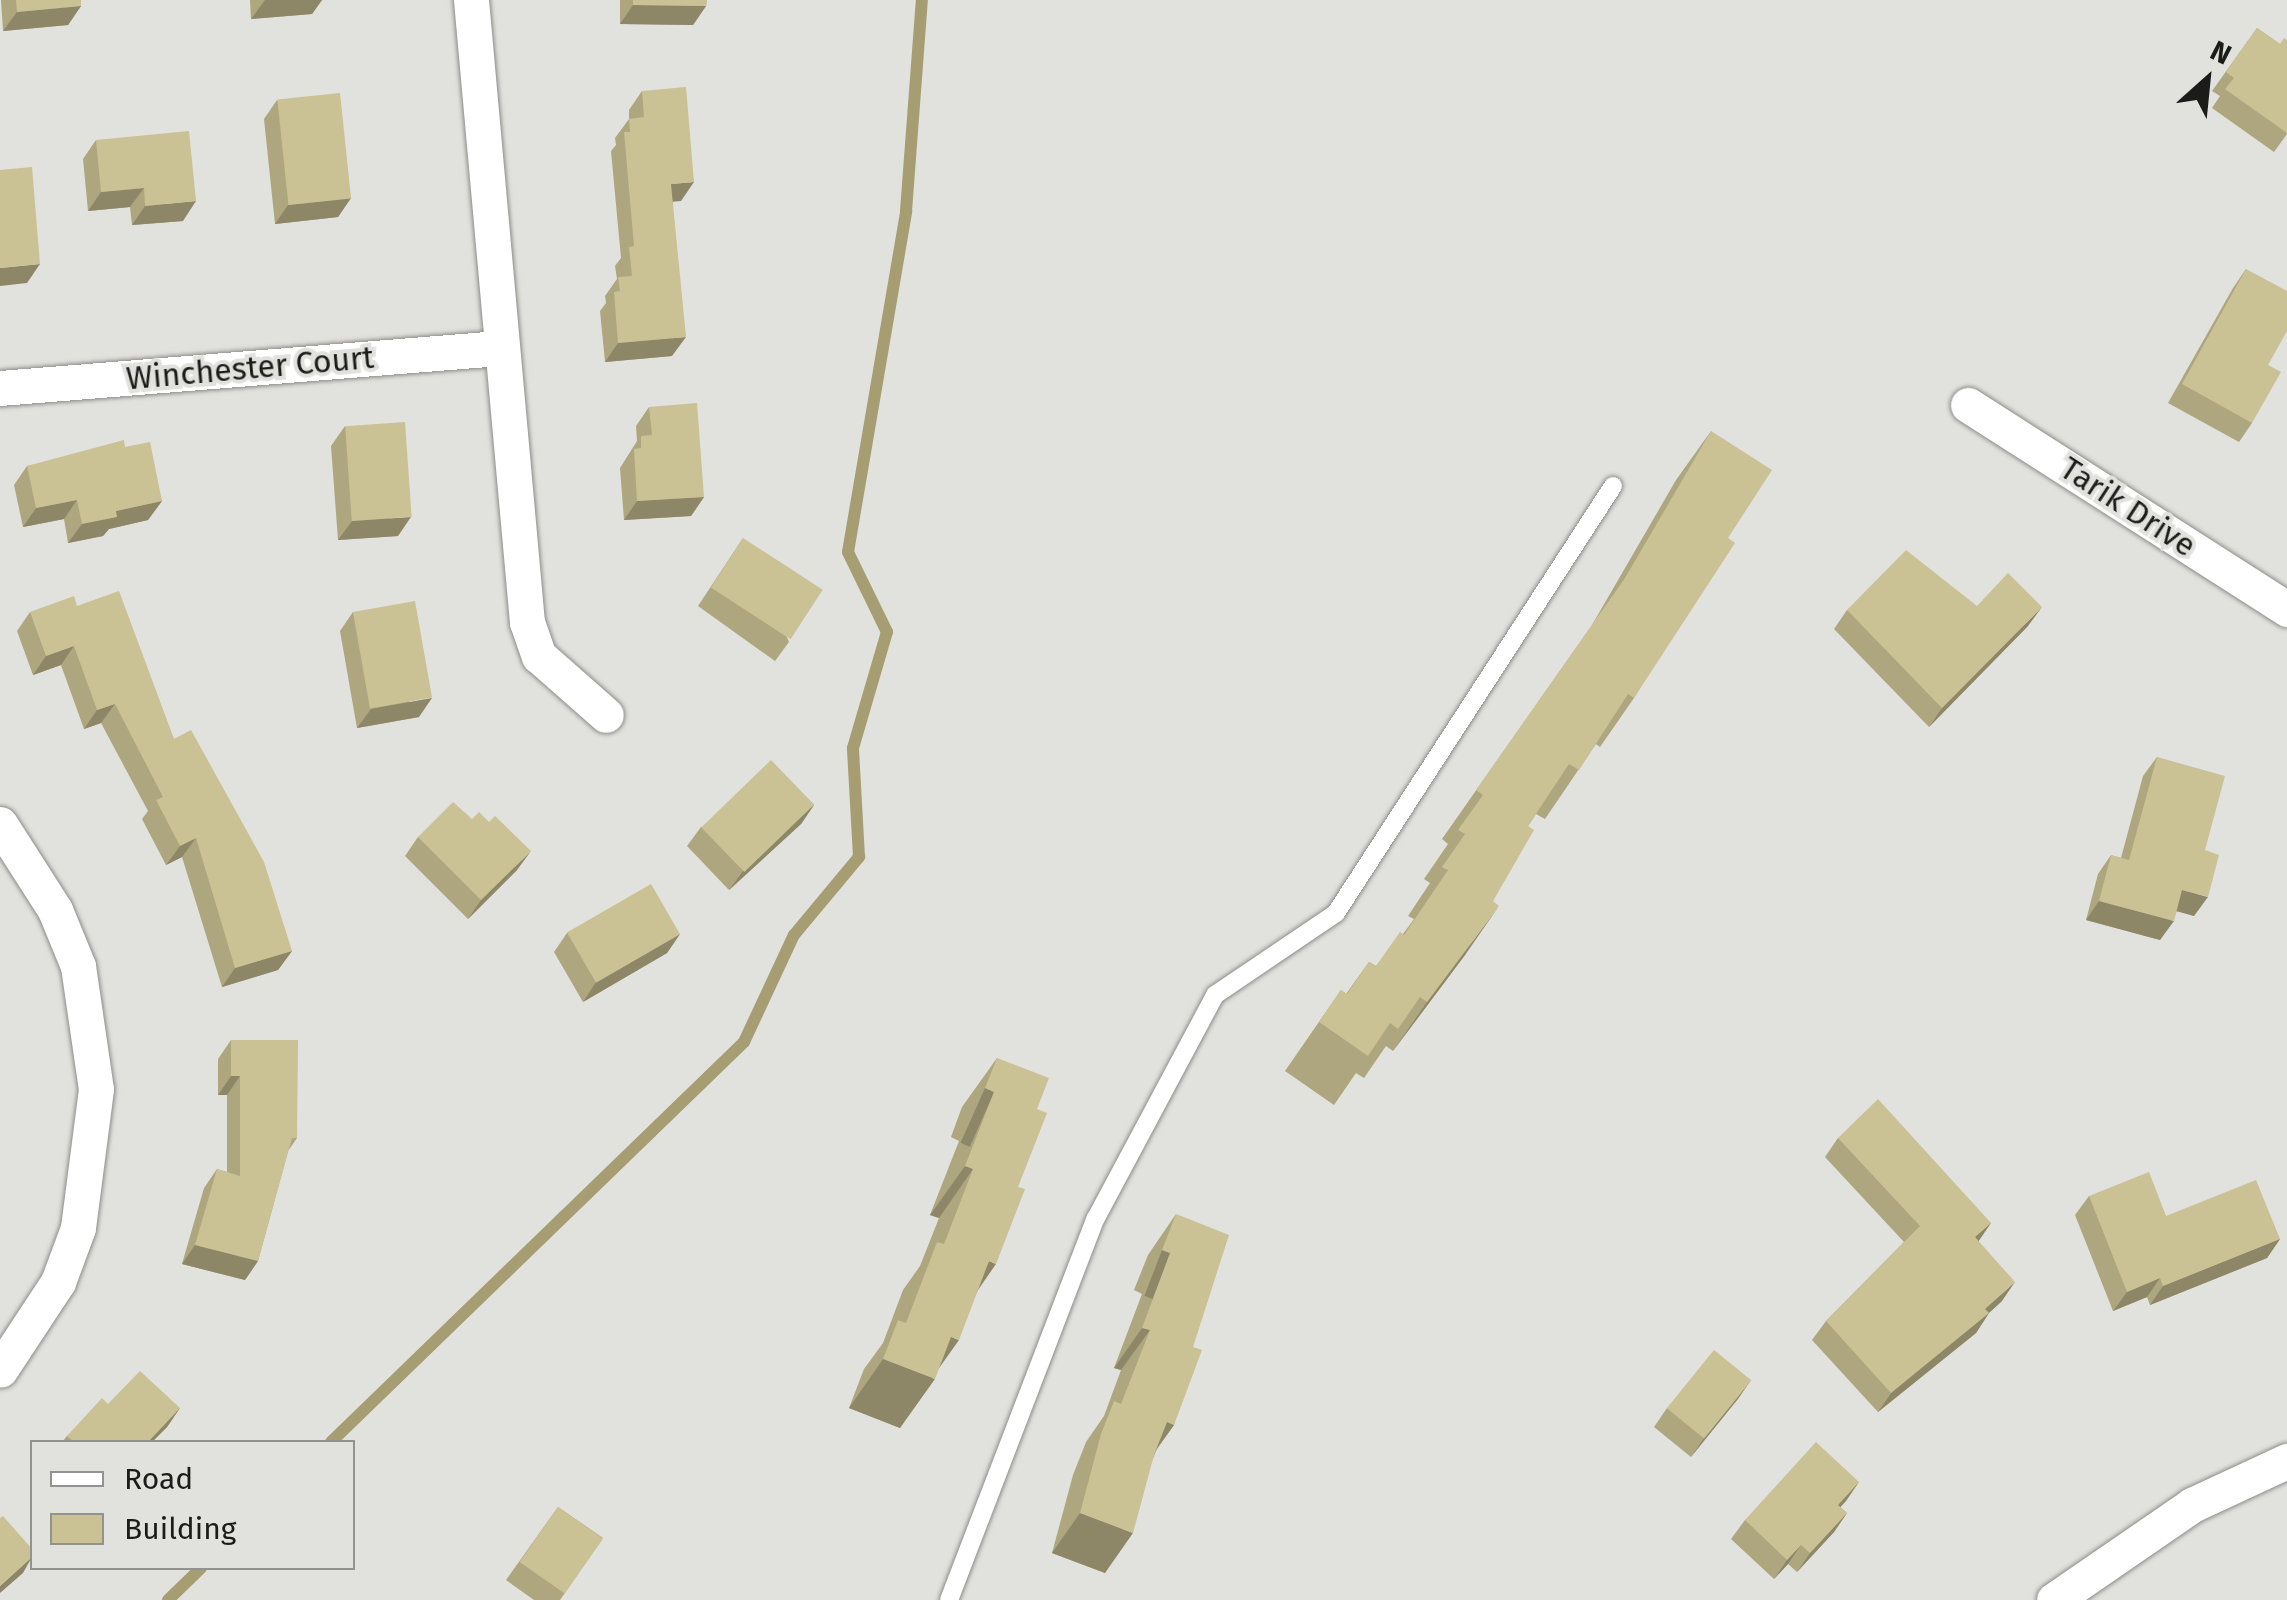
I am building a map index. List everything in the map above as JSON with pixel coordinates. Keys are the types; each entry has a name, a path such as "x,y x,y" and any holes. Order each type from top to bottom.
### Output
{"street":[{"path":"471,0 499,348 528,622 539,656 606,714"},
{"name":"Winchester Court","path":"0,388 499,348"},
{"name":"Tarik Drive","path":"1968,406 2287,610"},
{"path":"0,824 55,910 78,966 96,1089 78,1228 58,1282 0,1370"},
{"path":"2054,1600 2192,1505 2287,1461"}],"lane":[{"path":"949,1600 1096,1218 1215,995 1336,913 1613,486"}],"building":[{"path":"16,0 81,0 81,6 17,12"},
{"path":"633,0 707,0 706,6 633,5"},
{"path":"2257,28 2280,44 2284,38 2287,40 2287,133 2225,89 2234,78 2226,72"},
{"path":"686,87 694,182 671,184 686,337 618,343 614,292 620,291 618,277 632,276 629,247 634,246 624,132 630,132 629,119 644,117 642,91"},
{"path":"340,93 351,198 288,205 277,100"},
{"path":"189,131 196,201 145,206 144,188 101,192 96,140"},
{"path":"32,167 40,264 0,268 0,170"},
{"path":"2246,269 2287,291 2287,331 2268,365 2281,372 2252,423 2182,384"},
{"path":"697,403 704,497 637,501 634,449 641,448 641,436 652,435 649,407"},
{"path":"405,422 412,517 352,521 345,426"},
{"path":"1711,431 1772,470 1728,538 1735,543 1634,698 1628,694 1579,770 1569,764 1528,826 1534,830 1493,901 1499,906 1427,1002 1420,997 1398,1029 1390,1023 1368,1056 1319,1022 1341,990 1347,994 1369,962 1376,966 1400,932 1404,935 1448,870 1442,867 1465,834 1458,830 1483,795 1476,790 1625,578"},
{"path":"124,440 125,447 150,442 162,501 116,511 117,517 82,524 77,500 36,508 27,466"},
{"path":"743,538 823,590 791,639 711,587"},
{"path":"1906,550 1977,606 2008,573 2042,607 1942,708 1847,610"},
{"path":"119,591 174,739 191,730 264,862 292,951 235,968 196,838 180,846 156,800 163,797 115,704 97,710 74,646 46,656 30,612 74,596 77,606"},
{"path":"415,601 432,698 370,708 353,612"},
{"path":"2157,757 2225,776 2205,850 2219,855 2208,897 2182,890 2174,921 2099,901 2111,855 2129,860"},
{"path":"771,760 814,805 744,872 701,827"},
{"path":"453,802 472,819 479,812 489,822 495,816 531,851 481,900 418,837"},
{"path":"651,884 680,934 596,983 567,932"},
{"path":"231,1040 298,1040 297,1138 292,1138 258,1261 195,1245 217,1169 240,1176 240,1076 231,1076"},
{"path":"997,1058 1049,1078 1037,1109 1047,1113 1018,1187 1025,1189 996,1264 989,1261 959,1340 951,1337 935,1379 883,1359 898,1320 906,1323 937,1242 944,1244 973,1169 965,1166 994,1092 985,1088"},
{"path":"1878,1099 1991,1223 1975,1237 2015,1282 1985,1309 1989,1313 1891,1393 1826,1321 1920,1226 1838,1138"},
{"path":"2149,1172 2166,1216 2256,1180 2280,1239 2163,1286 2160,1278 2127,1292 2089,1196"},
{"path":"1176,1214 1229,1235 1193,1347 1202,1350 1174,1425 1167,1422 1154,1455 1133,1533 1080,1513 1101,1434 1114,1401 1121,1404 1150,1330 1142,1328 1170,1253 1162,1250"},
{"path":"1714,1350 1751,1380 1704,1438 1667,1408"},
{"path":"140,1371 180,1408 150,1440 72,1440 67,1436 102,1398 108,1404"},
{"path":"1816,1442 1859,1482 1838,1505 1847,1513 1810,1553 1801,1545 1787,1560 1745,1520"},
{"path":"558,1507 603,1539 565,1593 520,1562"},
{"path":"3,1516 30,1547 30,1559 0,1586"}],"waterway":[{"path":"333,1440 744,1042 794,935 859,857 853,748 887,632 848,552 906,211 922,0"},
{"path":"168,1600 199,1570"}]}
